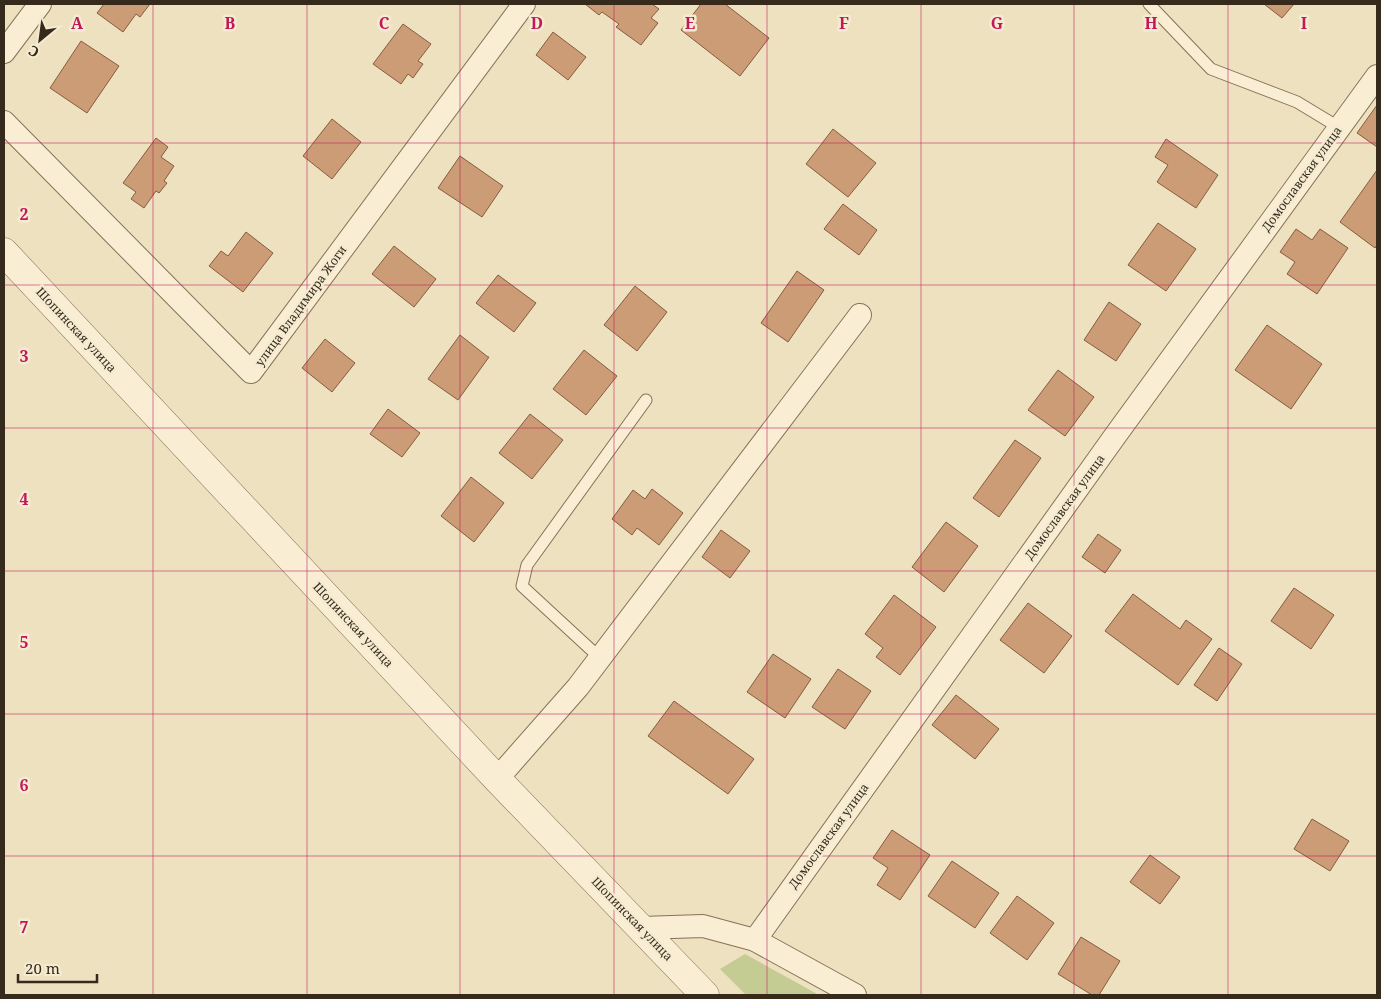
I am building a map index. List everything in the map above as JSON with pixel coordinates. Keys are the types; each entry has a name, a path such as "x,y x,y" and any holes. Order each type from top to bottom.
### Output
{"street":[{"path":"4,52 40,4"},
{"name":"улица Владимира Жоги","path":"4,122 252,372 524,4"},
{"name":"Домославская улица","path":"755,940 1115,436 1377,76"},
{"name":"Шопинская улица","path":"4,252 497,779 705,995"},
{"path":"497,779 578,687 860,315"},
{"path":"641,928 703,926 755,940 855,995"}],"lane":[{"path":"1149,4 1211,69 1296,102 1340,128"},
{"path":"600,658 522,586 527,565 646,400"}],"green space":[{"path":"745,954 819,995 746,995 720,969"}],"building":[{"path":"104,4 150,4 140,17 136,14 123,32 97,13"},
{"path":"585,4 652,4 659,9 651,18 658,23 641,45 616,27 619,24 602,12 599,15"},
{"path":"701,4 725,4 769,38 740,76 681,30"},
{"path":"1264,4 1294,4 1282,18"},
{"path":"403,24 431,44 418,61 423,64 413,78 408,74 401,84 373,64"},
{"path":"553,32 586,57 568,80 536,55"},
{"path":"81,41 119,66 87,113 50,88"},
{"path":"1377,105 1377,147 1357,133"},
{"path":"332,119 361,142 332,179 303,156"},
{"path":"833,129 876,163 848,197 806,164"},
{"path":"156,138 168,147 161,157 174,166 164,181 167,183 159,193 156,191 144,208 131,199 136,192 123,183"},
{"path":"1166,139 1218,175 1196,208 1157,182 1168,165 1155,157"},
{"path":"460,156 503,186 482,217 438,188"},
{"path":"1377,170 1377,245 1375,248 1340,222"},
{"path":"843,204 877,230 859,255 824,229"},
{"path":"1158,223 1196,249 1166,291 1128,265"},
{"path":"1296,229 1312,240 1320,229 1348,248 1317,294 1287,274 1295,262 1280,252"},
{"path":"246,232 273,253 243,292 209,266 221,251 228,256"},
{"path":"394,246 436,279 414,307 372,274"},
{"path":"797,271 824,290 788,342 761,323"},
{"path":"498,275 536,303 514,332 476,303"},
{"path":"635,286 667,312 637,351 604,325"},
{"path":"1109,302 1141,324 1116,361 1084,340"},
{"path":"1267,325 1322,364 1291,409 1235,370"},
{"path":"460,335 489,357 458,400 428,379"},
{"path":"325,339 355,363 332,392 302,368"},
{"path":"584,350 617,376 586,415 553,389"},
{"path":"1058,370 1094,397 1065,436 1028,410"},
{"path":"388,409 420,433 402,457 370,434"},
{"path":"530,414 563,440 532,479 499,453"},
{"path":"1015,440 1041,458 999,517 973,498"},
{"path":"471,477 504,503 474,542 441,516"},
{"path":"652,489 683,513 659,545 637,528 632,535 612,519 633,490 645,499"},
{"path":"946,522 978,546 944,592 912,567"},
{"path":"721,530 750,551 730,578 702,557"},
{"path":"1098,534 1121,550 1105,573 1082,557"},
{"path":"1294,588 1334,615 1311,649 1271,621"},
{"path":"1133,594 1180,629 1186,620 1212,639 1178,685 1105,631"},
{"path":"894,595 936,627 900,675 876,657 883,648 865,634"},
{"path":"1028,603 1072,636 1044,673 1000,640"},
{"path":"1219,648 1242,664 1217,701 1194,685"},
{"path":"773,654 811,679 785,718 747,692"},
{"path":"838,669 871,691 845,729 812,707"},
{"path":"956,695 999,729 975,759 932,725"},
{"path":"674,701 754,759 728,794 648,736"},
{"path":"1312,819 1349,841 1330,871 1294,849"},
{"path":"892,830 930,855 900,900 877,885 888,868 873,858"},
{"path":"1150,855 1180,877 1160,904 1130,882"},
{"path":"952,861 999,893 975,928 928,896"},
{"path":"1017,896 1054,923 1027,960 990,933"},
{"path":"1081,937 1120,961 1099,995 1092,995 1058,974"}]}
